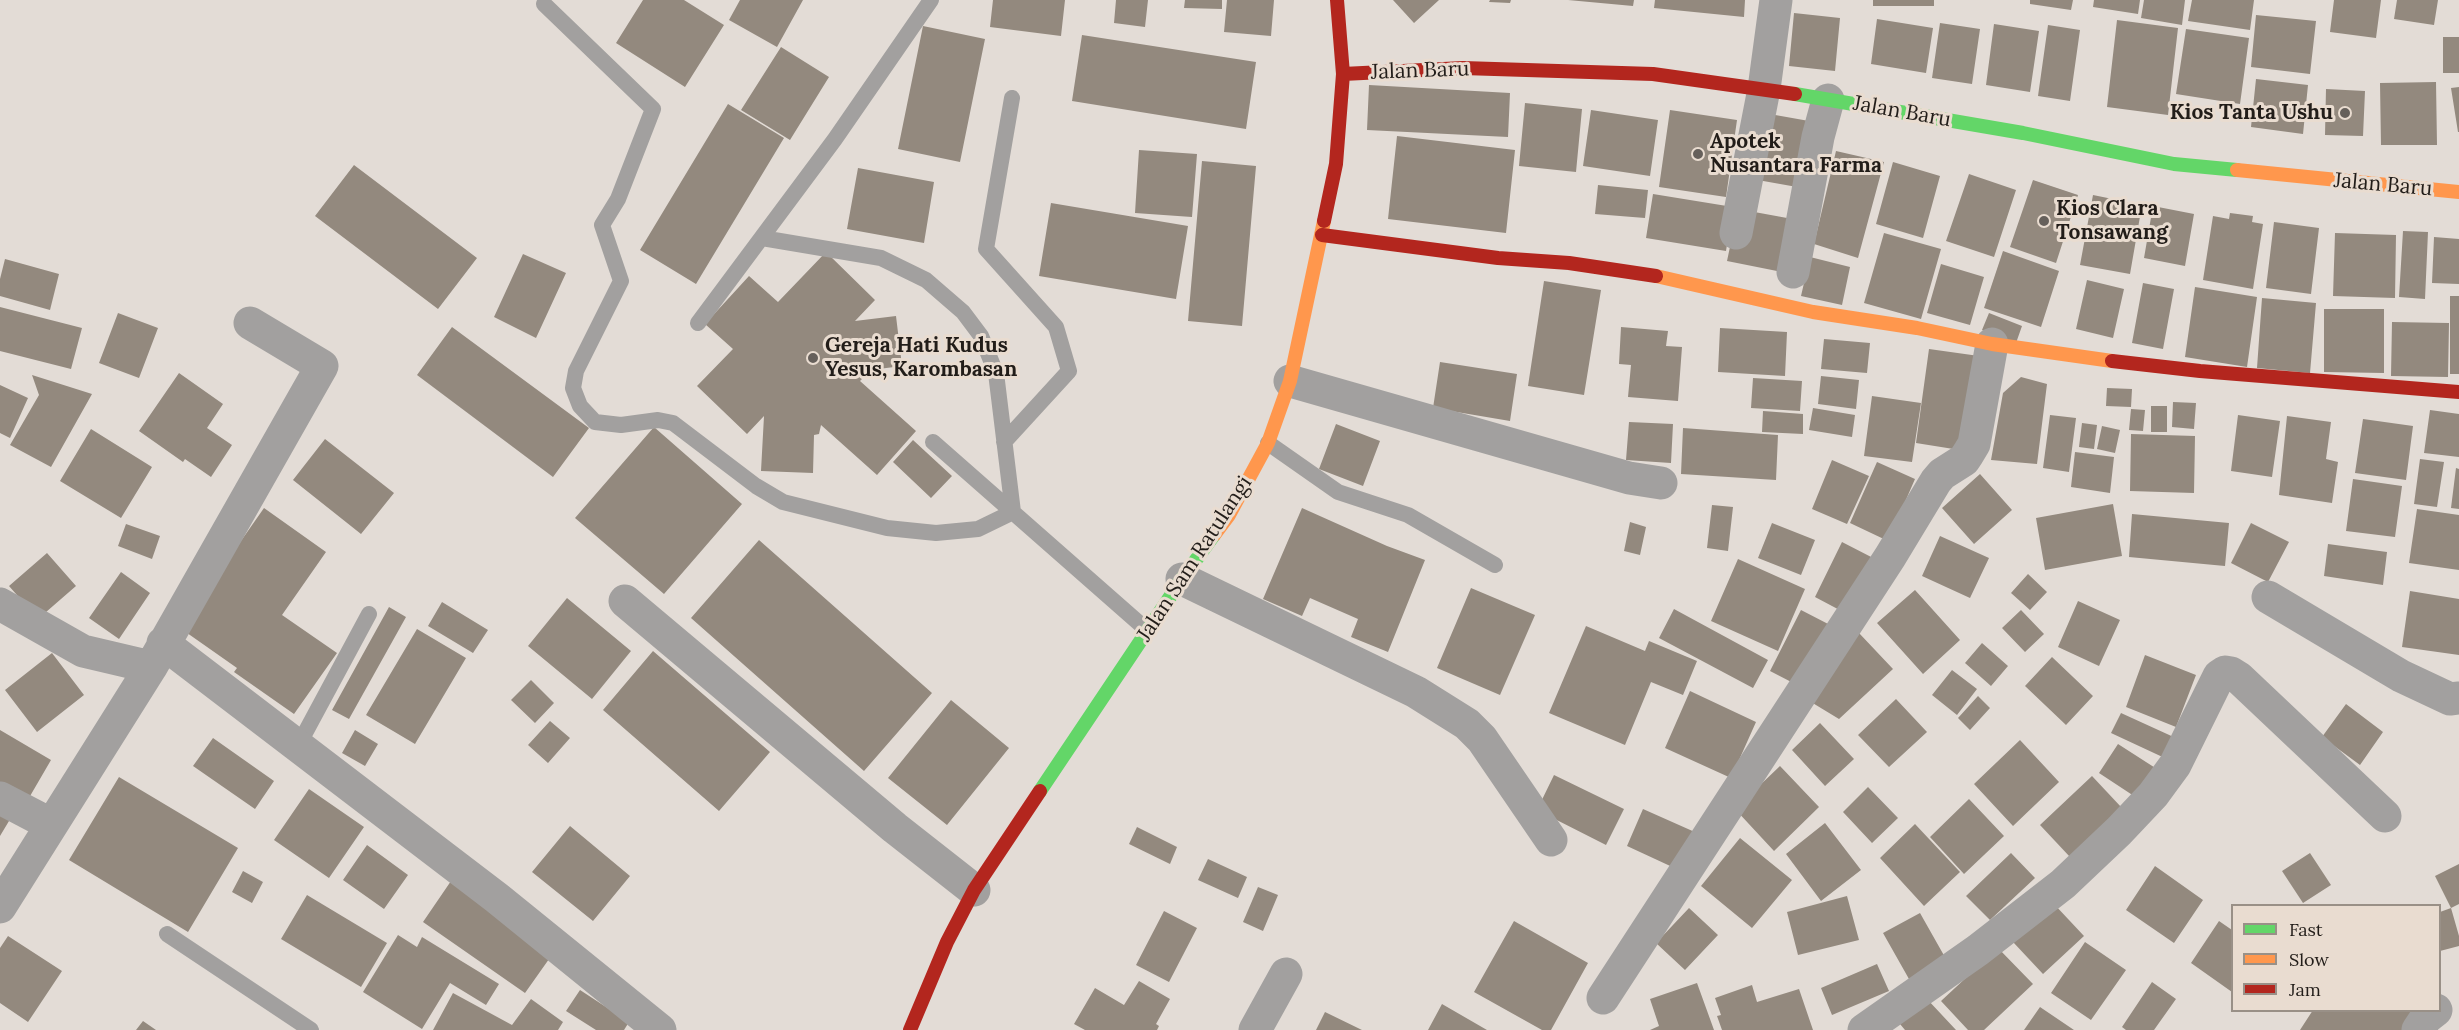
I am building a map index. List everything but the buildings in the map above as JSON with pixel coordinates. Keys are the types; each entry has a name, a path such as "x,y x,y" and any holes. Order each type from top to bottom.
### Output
{"main road":[{"name":"Jalan Sam Ratulangi","path":"910,1030 947,942 974,890 1182,579 1229,515 1268,443 1290,381 1336,164 1343,74 1337,0"},
{"name":"Jalan Baru","path":"1343,74 1463,68 1653,74 1764,89 2023,133 2174,164 2459,192"},
{"path":"1322,235 1498,258 1569,263 1641,273 1813,312 1917,328 1992,344 2200,371 2459,392"}],"street":[{"path":"1736,233 1764,89 1776,0"},
{"path":"1793,272 1818,138 1828,100"},
{"path":"0,907 157,655 322,366 250,323"},
{"path":"1603,998 1890,557 1936,481 1942,474 1964,460 1974,444 1992,344"},
{"path":"1290,381 1629,478 1661,483"},
{"path":"1182,579 1416,692 1467,724 1482,739 1551,840"},
{"path":"2268,597 2401,676 2450,699 2459,698"},
{"path":"625,601 895,828 974,890"},
{"path":"0,604 83,651 157,655 298,746 497,898 660,1030"},
{"path":"1864,1030 1930,986 1997,936 2063,884 2119,831 2153,795 2175,765 2219,676 2225,672 2239,678 2385,816"},
{"path":"0,798 50,824"},
{"path":"1255,1030 1286,974"},
{"path":"2441,1010 2459,1008"},
{"path":"2418,1030 2427,1018 2435,1012"}],"lane":[{"path":"698,323 835,139 931,0"},
{"path":"544,4 653,109 618,199 602,225 621,281 576,371 573,388 580,406 595,422 621,425 658,420 673,423 756,486 783,502 887,528 936,533 978,529 1013,512"},
{"path":"1004,442 1069,371 1056,327 986,249 1012,98"},
{"path":"762,237 881,258 926,280 963,312 981,336 996,373 1013,512"},
{"path":"933,442 1148,631"},
{"path":"1268,443 1338,492 1408,515 1495,565"},
{"path":"298,746 369,614"},
{"path":"167,934 311,1030"}],"traffic: fast":[{"path":"1795,94 2023,133 2174,164 2237,170"},
{"path":"1040,791 1214,535"}],"traffic: slow":[{"path":"2237,170 2459,192"},
{"path":"1214,535 1229,515 1268,443 1290,381 1324,221"},
{"path":"1656,276 1813,312 1917,328 1992,344 2112,361"}],"traffic: jam":[{"path":"1324,221 1336,164 1343,74 1337,0"},
{"path":"1343,74 1463,68 1653,74 1795,94"},
{"path":"1322,235 1498,258 1569,263 1656,276"},
{"path":"2112,361 2200,371 2459,392"},
{"path":"910,1030 947,942 974,890 1040,791"}],"place":[{"name":"Kios Tanta Ushu","path":"2345,113"},
{"name":"Apotek Nusantara Farma","path":"1698,154"},
{"name":"Kios Clara Tonsawang","path":"2044,221"},
{"name":"Gereja Hati Kudus Yesus, Karombasan","path":"813,358"}]}
